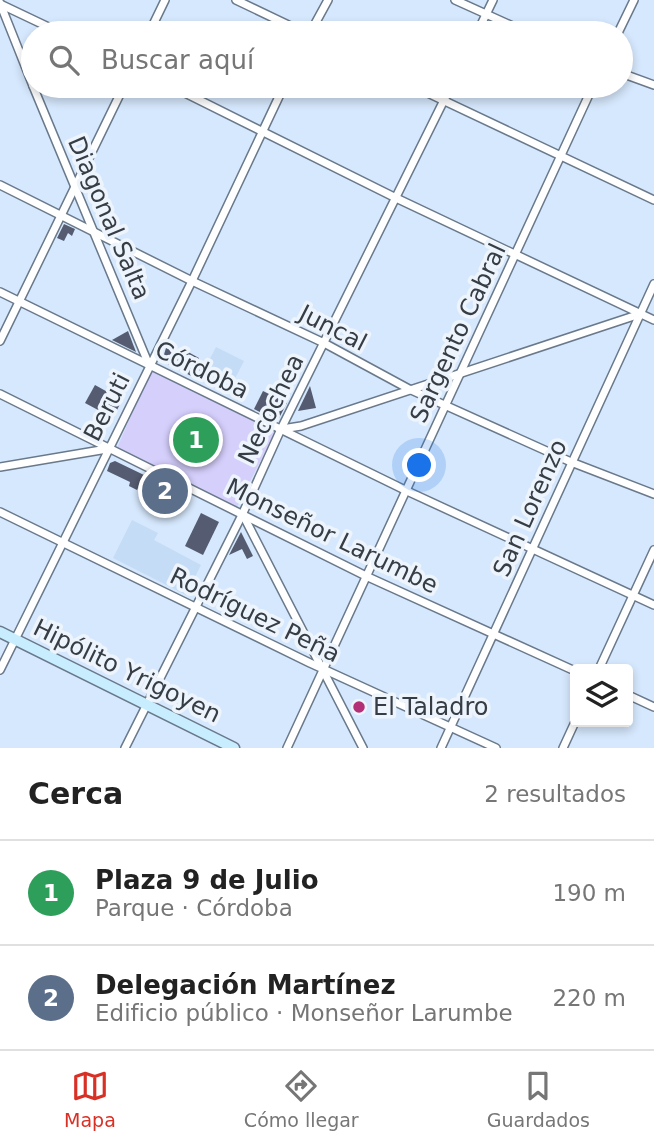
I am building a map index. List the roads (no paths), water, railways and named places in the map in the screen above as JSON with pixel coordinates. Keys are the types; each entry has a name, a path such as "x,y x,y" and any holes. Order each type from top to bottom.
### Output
{"street":[{"path":"155,21 165,0"},
{"path":"236,0 282,21"},
{"path":"315,21 328,0"},
{"path":"455,0 501,21"},
{"path":"483,21 493,0"},
{"path":"624,21 634,0"},
{"path":"1,3 37,21"},
{"name":"Diagonal Salta","path":"1,3 21,55"},
{"path":"633,78 654,85"},
{"name":"Diagonal Salta","path":"38,98 149,366"},
{"path":"0,341 118,98"},
{"path":"196,98 396,198 654,320"},
{"name":"Beruti","path":"0,670 279,98"},
{"path":"438,98 654,200"},
{"name":"Necochea","path":"125,748 243,515 281,429 445,98"},
{"name":"Sargento Cabral","path":"287,748 587,98"},
{"name":"Juncal","path":"0,185 192,281 324,343 408,389 571,462 654,494"},
{"name":"San Lorenzo","path":"441,748 654,284"},
{"name":"Córdoba","path":"0,292 407,491 654,605"},
{"path":"281,429 301,426 640,313"},
{"name":"Monseñor Larumbe","path":"0,394 368,576 570,669"},
{"path":"0,467 107,449"},
{"name":"Rodríguez Peña","path":"0,512 323,669 496,748"},
{"path":"243,515 363,748"},
{"path":"601,664 654,550"},
{"name":"Hipólito Yrigoyen","path":"0,632 234,748"},
{"path":"633,697 654,707"},
{"path":"563,748 573,727"}],"place":[{"name":"Plaza 9 de Julio","path":"196,440"},
{"name":"Delegación Martínez","path":"165,491"},
{"name":"El Taladro","path":"359,707"}]}
